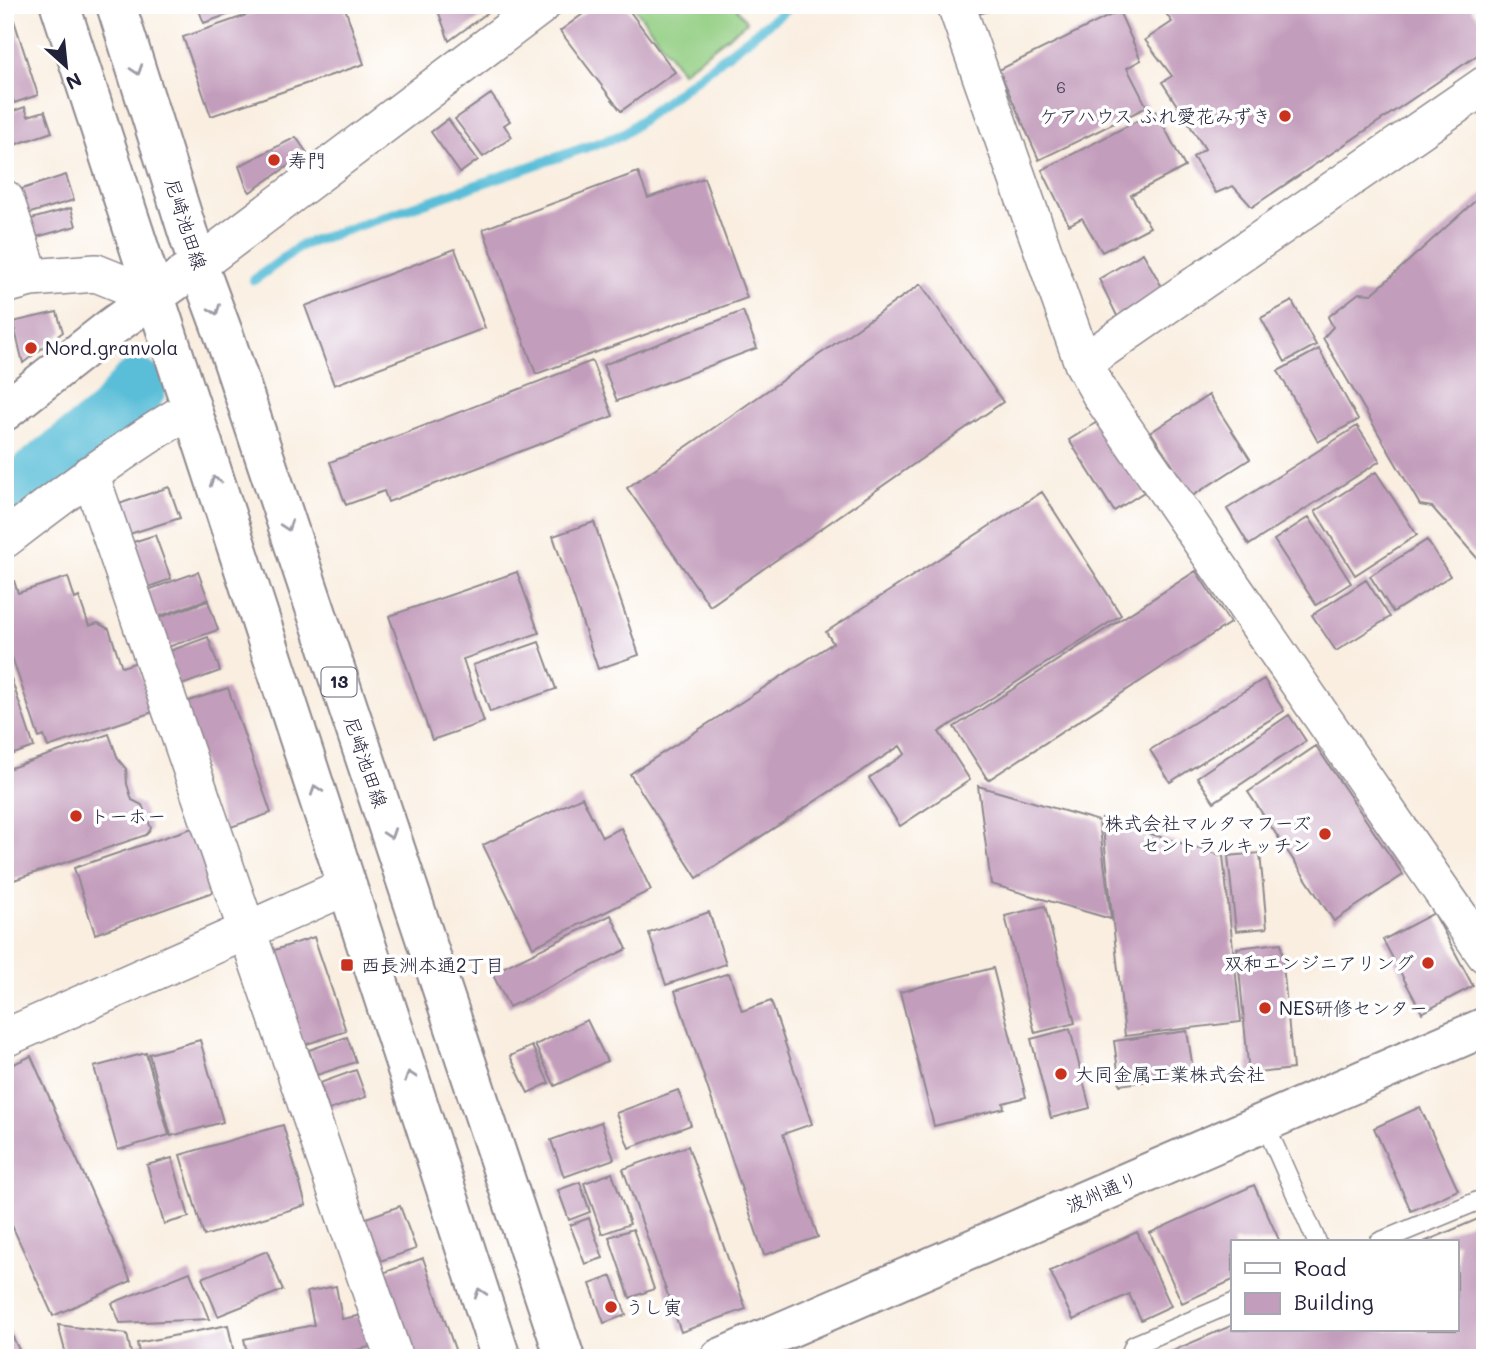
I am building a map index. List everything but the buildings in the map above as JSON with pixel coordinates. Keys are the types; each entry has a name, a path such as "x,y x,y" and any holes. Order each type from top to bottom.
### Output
{"main road":[{"path":"60,5 500,1358"},
{"name":"尼崎池田線","path":"116,5 198,265 225,338 565,1358"},
{"path":"5,411 153,296 198,265"},
{"name":"波州通り","path":"720,1358 1485,1027"}],"street":[{"path":"198,265 542,5"},
{"path":"956,5 1083,363 1101,397 1485,954"},
{"path":"1083,363 1485,85"},
{"path":"5,199 18,282 96,272 153,296"},
{"path":"5,539 90,474 192,408"},
{"path":"90,474 394,1358"},
{"path":"5,1038 347,886"}],"lane":[{"path":"1264,1122 1316,1240"},
{"path":"1384,1240 1485,1198"},
{"path":"1129,1358 1134,1345 1231,1304"}],"green space":[{"path":"633,5 734,5 747,22 682,72"}],"waterway":[{"path":"254,280 302,245 622,135 792,5"},
{"path":"5,501 111,420 137,388"}],"place":[{"name":"ケアハウス ふれ愛花みずき","path":"1285,116"},
{"name":"寿門","path":"274,160"},
{"name":"Nord.granvola","path":"31,348"},
{"name":"トーホー","path":"76,816"},
{"name":"株式会社マルタマフーズ セントラルキッチン","path":"1325,834"},
{"name":"双和エンジニアリング","path":"1428,963"},
{"name":"西長洲本通2丁目","path":"347,965"},
{"name":"NES研修センター","path":"1265,1008"},
{"name":"大同金属工業株式会社","path":"1061,1074"},
{"name":"うし寅","path":"611,1307"}]}
